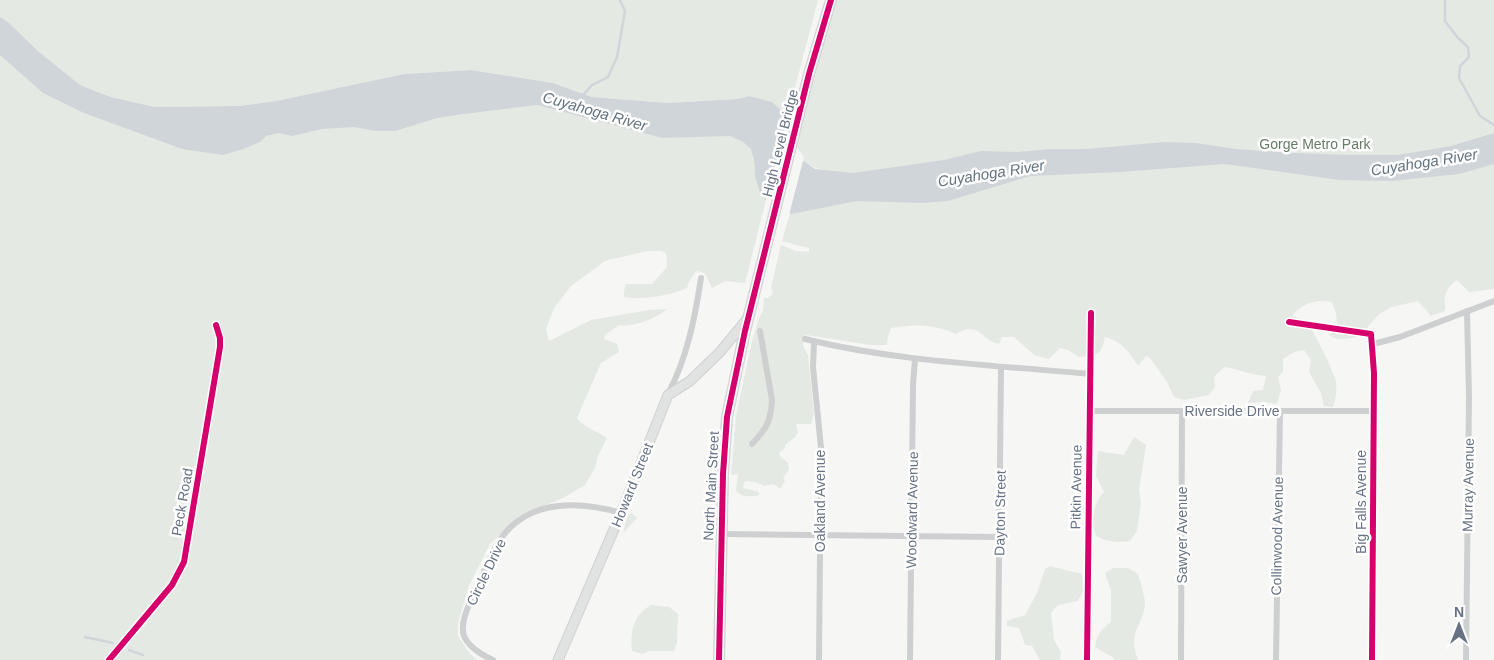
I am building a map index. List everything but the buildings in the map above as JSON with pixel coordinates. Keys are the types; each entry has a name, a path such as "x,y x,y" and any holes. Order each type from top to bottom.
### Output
{"main road":[{"name":"High Level Bridge","path":"749,316 805,91 831,0"},
{"path":"668,395 696,376 720,352 749,316"},
{"name":"North Main Street","path":"719,660 721,534 727,417 749,316"},
{"name":"Howard Street","path":"558,660 621,514 668,395"}],"street":[{"name":"Howard Street","path":"668,395 678,376 684,358 701,278"},
{"path":"1289,322 1371,334 1373,344 1400,337 1494,301"},
{"name":"Murray Avenue","path":"1466,660 1468,311"},
{"name":"Pitkin Avenue","path":"1087,660 1091,313"},
{"name":"Peck Road","path":"109,660 172,585 184,562 220,347 220,338 216,325"},
{"path":"752,444 768,424 772,400 760,331"},
{"path":"805,340 871,353 915,359 1090,374"},
{"name":"Oakland Avenue","path":"814,342 813,367 821,448 819,660"},
{"name":"Big Falls Avenue","path":"1372,660 1373,344"},
{"name":"Woodward Avenue","path":"910,660 913,385 915,359"},
{"name":"Dayton Street","path":"998,660 1002,367"},
{"name":"Riverside Drive","path":"1090,410 1374,411"},
{"name":"Sawyer Avenue","path":"1180,660 1182,411"},
{"name":"Collinwood Avenue","path":"1276,660 1280,411"},
{"name":"Circle Drive","path":"493,660 471,646 464,634 463,626 464,617 481,577 502,536 522,519 551,507 586,505 621,514"},
{"path":"721,534 999,537"}],"green space":[{"path":"0,0 818,0 786,122 784,113 749,96 737,99 668,103 592,97 553,83 471,70 404,74 276,101 239,106 155,107 111,97 80,85 38,51 6,20 0,37"},
{"name":"Gorge Metro Park","path":"831,0 1494,0 1494,289 1469,292 1457,280 1446,292 1445,311 1431,316 1418,301 1392,307 1379,314 1359,337 1347,339 1339,339 1329,335 1337,325 1336,313 1332,302 1321,301 1305,305 1292,316 1303,320 1309,325 1331,369 1336,381 1333,407 1324,406 1321,393 1309,372 1311,360 1304,350 1294,352 1283,359 1283,372 1278,377 1281,390 1277,404 1265,402 1248,403 1253,391 1263,390 1266,376 1224,367 1214,377 1215,387 1209,395 1184,400 1174,397 1167,382 1150,358 1146,356 1138,366 1124,348 1116,341 1105,337 1102,348 1095,355 1079,357 1068,350 1060,348 1049,359 1034,355 1014,337 1002,337 999,344 970,329 956,334 940,328 924,326 891,328 887,345 870,345 806,335 803,346 808,355 814,414 811,424 796,424 798,432 780,452 779,455 788,463 789,470 783,477 785,481 780,489 774,484 764,486 755,482 745,481 743,488 760,494 748,496 738,493 736,490 738,474 731,475 736,416 752,341 763,311 764,298 768,298 773,293 771,287 781,245 796,251 809,252 809,248 782,241 790,213 825,170 809,165 791,144"},
{"path":"0,42 13,61 221,147 414,92 526,106 537,105 662,138 730,135 751,149 755,176 766,200 745,283 725,281 712,288 705,273 696,271 687,288 680,291 648,298 624,297 626,284 652,284 667,267 666,253 647,251 605,261 571,286 554,308 546,329 549,341 591,320 666,309 658,316 644,322 624,326 619,325 605,335 604,339 617,344 619,352 601,363 577,418 586,426 607,438 598,456 595,468 585,485 561,499 520,516 490,544 469,586 458,623 458,636 470,654 478,660 0,660"},
{"path":"1134,437 1146,445 1139,490 1141,503 1137,531 1130,541 1109,541 1096,536 1094,524 1095,507 1104,492 1096,476 1098,451 1124,455"},
{"path":"632,513 637,518 623,533 627,516"},
{"path":"1050,566 1082,574 1083,591 1078,601 1058,605 1051,613 1054,640 1061,652 1060,660 1040,660 1032,646 1025,645 1019,628 1007,626 1007,621 1025,615 1037,593 1045,569"},
{"path":"1113,568 1128,568 1138,574 1143,590 1145,606 1134,643 1138,660 1114,660 1114,658 1095,647 1100,633 1111,622 1111,590 1105,573"},
{"path":"651,605 669,607 678,614 677,643 674,651 650,651 642,654 632,651 632,631 634,625 640,614"}],"water":[{"name":"Cuyahoga River","path":"0,17 80,85 111,97 155,107 239,106 276,101 404,74 471,70 553,83 592,97 668,103 737,99 749,96 772,102 784,113 791,144 800,158 815,169 853,173 944,160 981,151 1017,152 1051,149 1086,149 1165,142 1196,143 1236,149 1295,153 1398,155 1451,146 1494,133 1494,164 1459,174 1392,181 1339,180 1225,164 1120,172 1030,176 948,201 922,203 857,201 791,214 772,205 761,196 755,176 751,149 743,142 730,136 662,138 537,105 437,118 395,131 376,131 354,127 322,129 292,136 279,133 266,136 260,142 223,155 182,149 84,113 43,93 0,55"}],"pier":[{"path":"788,117 794,143 804,157 789,215 770,208 765,203"}],"waterway":[{"name":"Cuyahoga River","path":"582,96 592,85 608,77 617,57 625,11 620,0"},
{"path":"1445,0 1445,21 1458,38 1468,47 1469,57 1460,66 1459,78 1480,116 1494,125"},
{"path":"85,637 113,643"},
{"path":"129,650 143,655"}],"cycle path":[{"path":"719,660 723,474 727,417 745,331 809,74 831,0"},
{"path":"1087,660 1091,313"},
{"path":"1289,322 1371,334 1374,373 1372,660"},
{"path":"109,660 172,585 184,562 220,347 220,338 216,325"}]}
